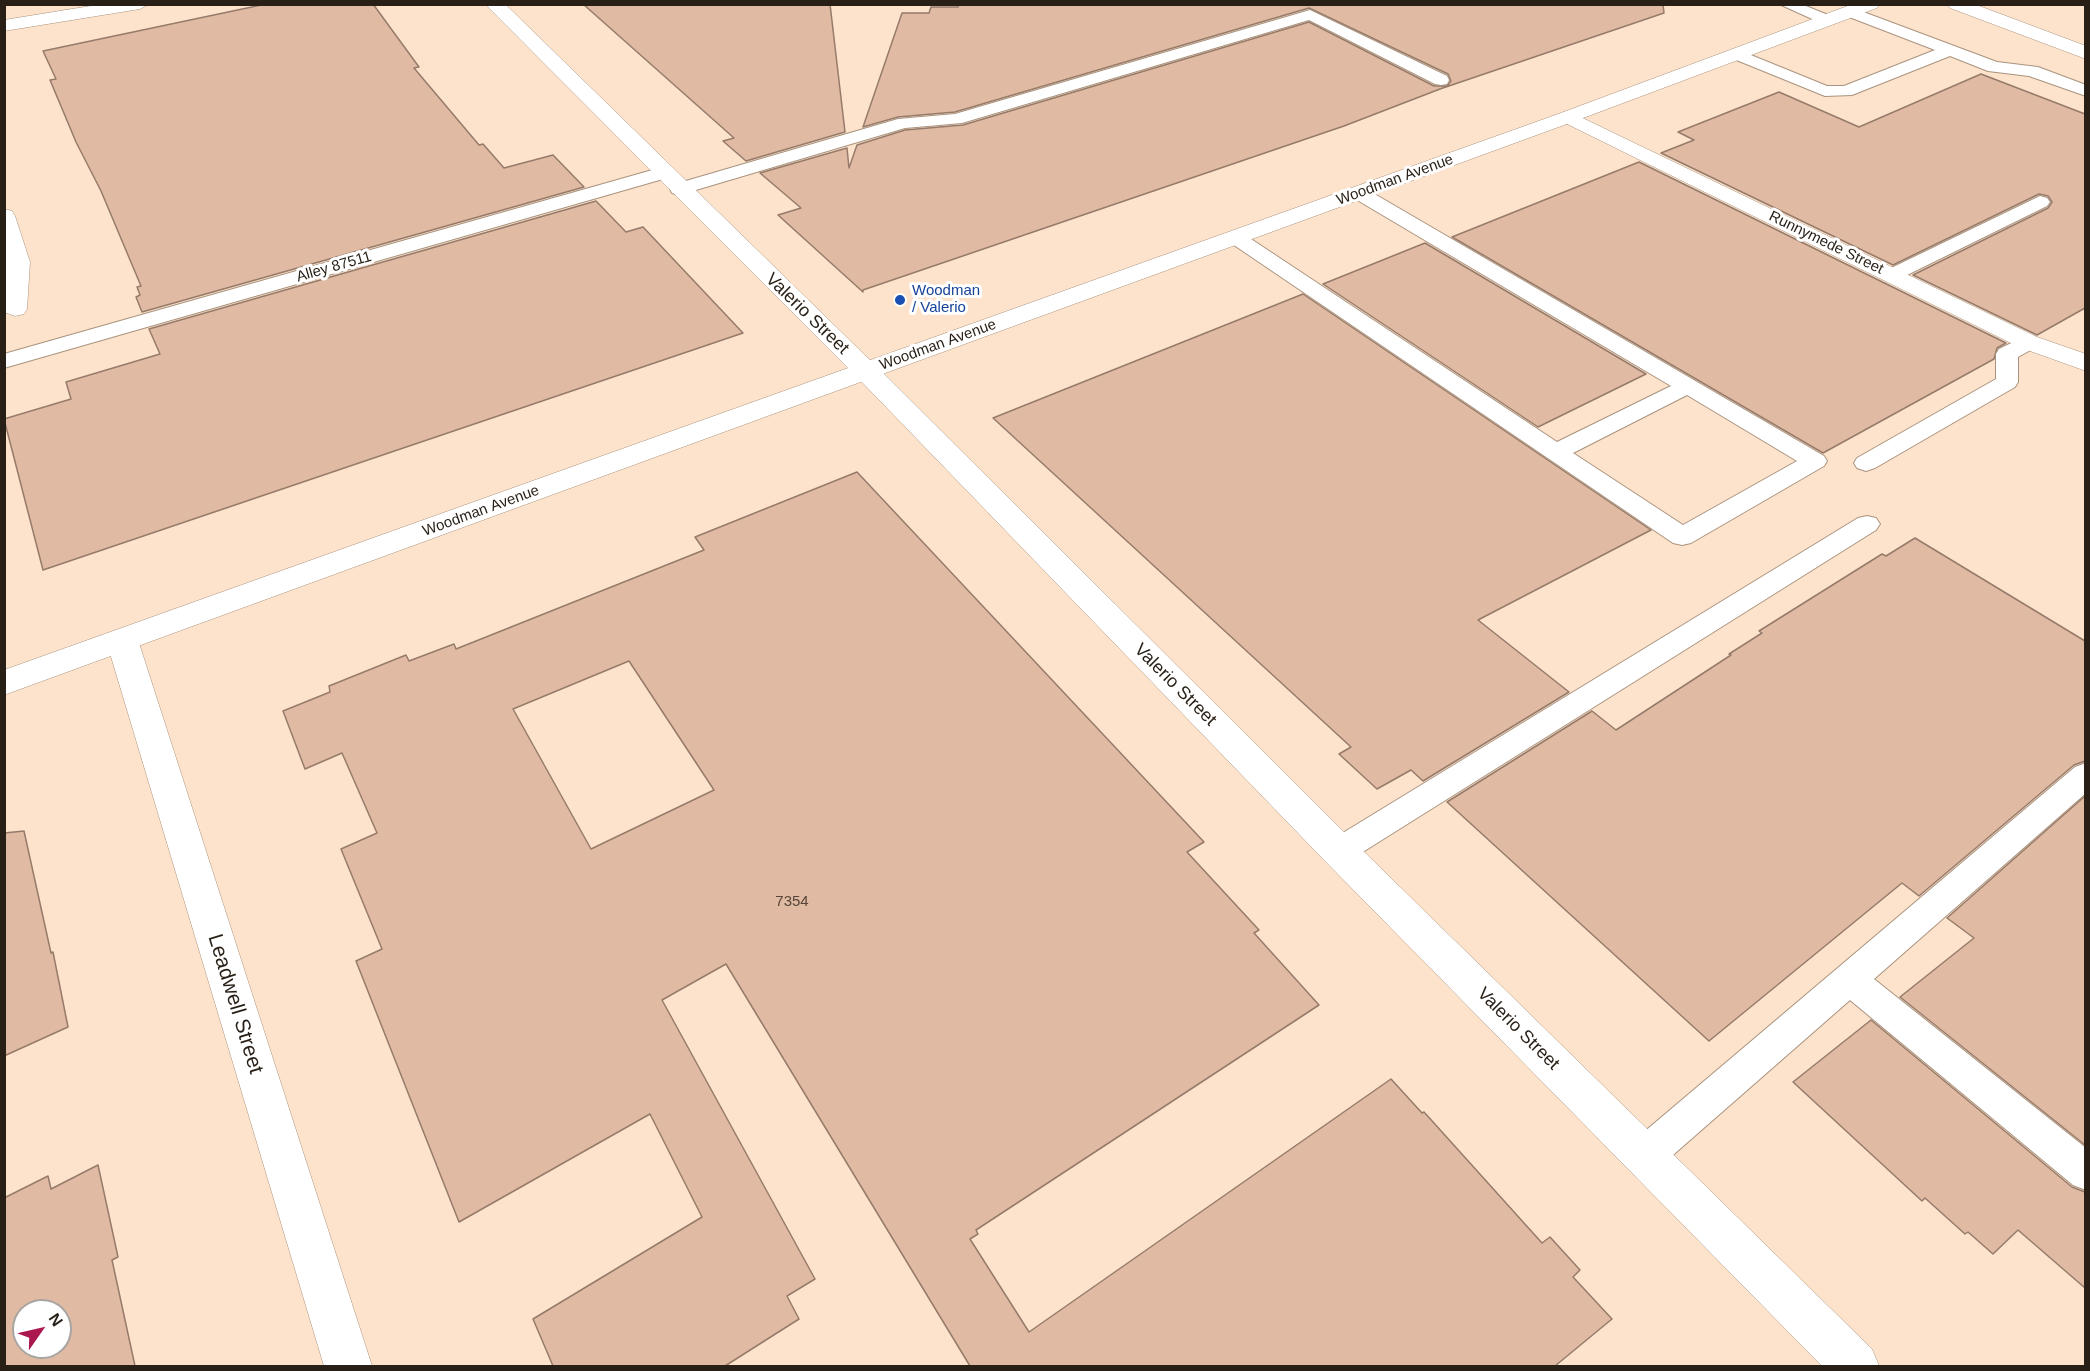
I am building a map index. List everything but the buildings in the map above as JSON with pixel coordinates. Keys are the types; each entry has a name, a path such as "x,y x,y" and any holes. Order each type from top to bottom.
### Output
{"street":[{"path":"4,26 140,4"},
{"name":"Valerio Street","path":"494,4 866,371 1340,851 1855,1366"},
{"name":"Woodman Avenue","path":"4,683 1568,117 1870,4"},
{"path":"1956,4 2085,53"},
{"name":"Runnymede Street","path":"1568,117 2028,342 2085,363"},
{"path":"4,216 18,262 15,309"},
{"name":"Leadwell Street","path":"122,640 348,1366"}],"lane":[{"path":"1786,4 1827,21"},
{"path":"1850,12 1994,66 2032,71 2085,91"},
{"path":"679,189 904,123 956,119 1310,15 1441,80"},
{"path":"1735,54 1825,91 1846,91 1950,50"},
{"name":"Alley 87511","path":"4,361 663,173"},
{"path":"1235,237 1682,537 1815,461 1359,193"},
{"path":"1892,275 2040,202"},
{"path":"1866,464 2007,382 2007,354 2028,342"},
{"path":"1556,452 1688,386"},
{"path":"1340,851 1867,524"},
{"path":"1644,1156 2085,775"},
{"path":"1849,979 2085,1172"}],"place":[{"name":"Woodman / Valerio","path":"900,300"}]}
